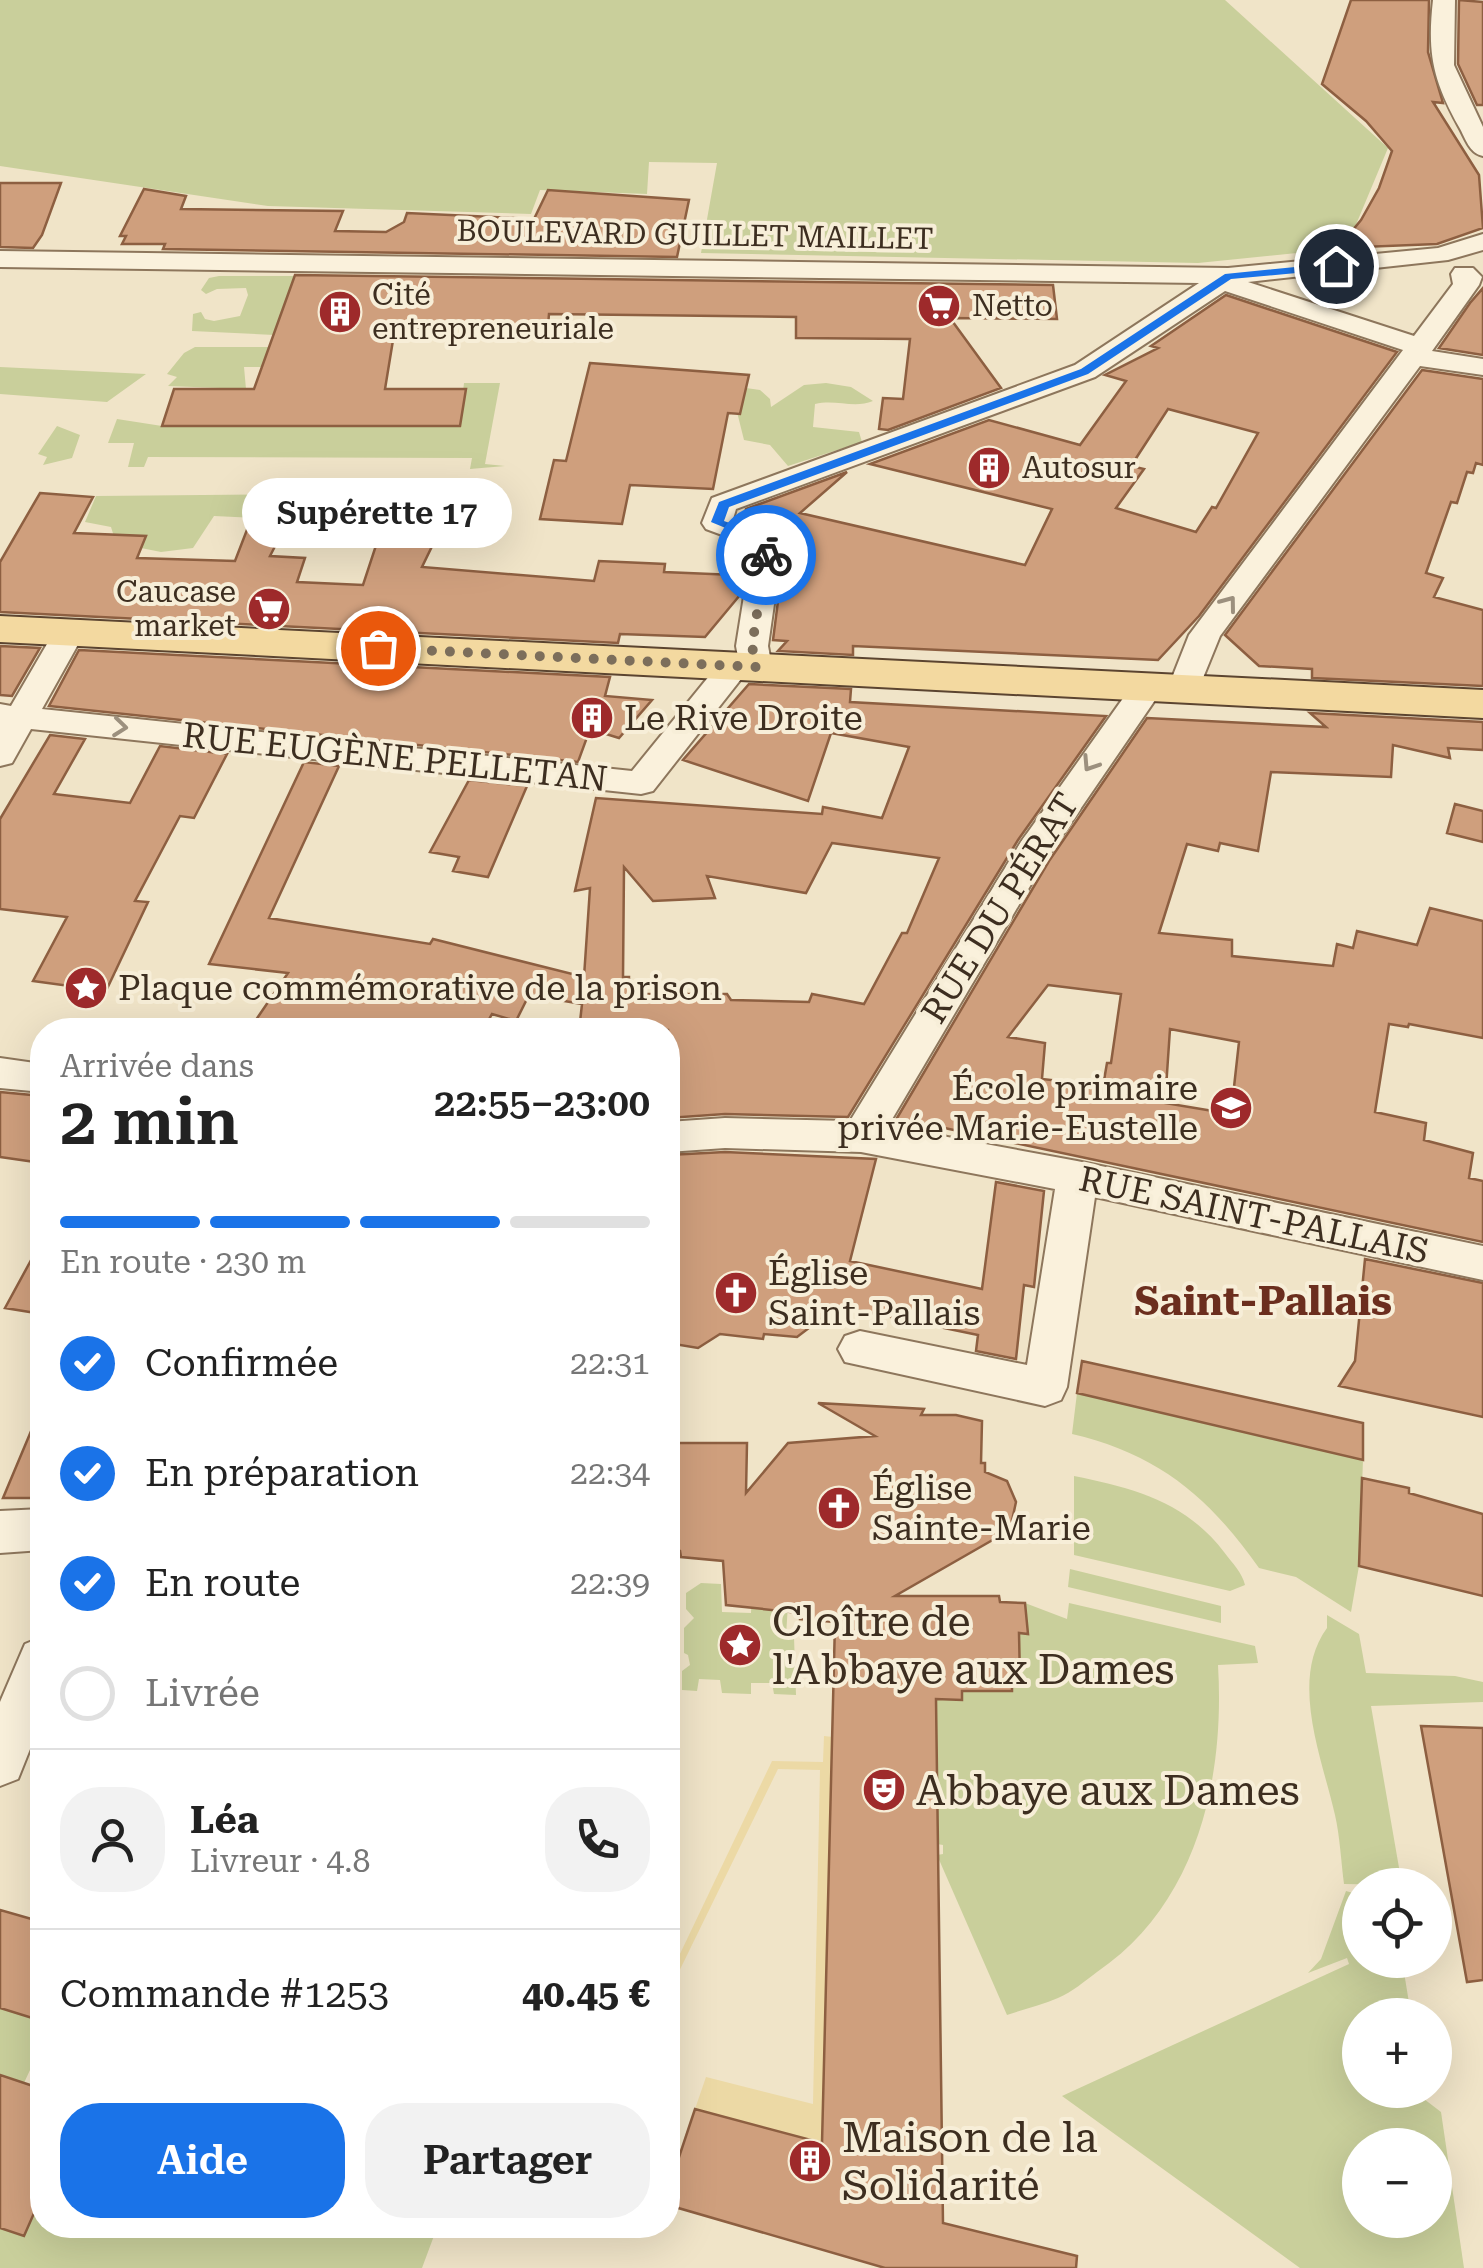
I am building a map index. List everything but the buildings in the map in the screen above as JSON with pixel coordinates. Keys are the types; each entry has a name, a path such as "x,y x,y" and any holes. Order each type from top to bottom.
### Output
{"main road":[{"path":"0,629 1483,704"}],"street":[{"path":"1444,0 1442,68 1451,97 1483,149"},
{"name":"BOULEVARD GUILLET MAILLET","path":"0,258 1226,279 1465,257"},
{"name":"RUE DU PÉRAT","path":"861,1136 970,953 1095,756 1166,688 1418,352 1466,285 1469,277 1465,257"},
{"path":"745,666 752,646 768,541 717,522 723,504 1084,371 1226,279 1418,352 1483,367"},
{"path":"0,755 12,716 69,632"},
{"name":"RUE EUGÈNE PELLETAN","path":"12,716 641,783 745,666"},
{"path":"0,1073 30,1077"},
{"name":"RUE SAINT-PALLAIS","path":"680,1136 725,1132 861,1136 1483,1263"},
{"path":"860,1350 1045,1387 1076,1177"},
{"path":"0,1532 30,1531"},
{"path":"0,1762 30,1689"}],"green space":[{"path":"0,0 1225,0 1388,148 1355,227 1375,245 1198,263 701,253 717,163 649,162 647,194 540,190 531,214 268,206 0,166"},
{"path":"405,276 401,290 274,335 192,331 193,314 201,312 205,319 214,321 240,316 248,295 246,288 217,289 206,294 201,290 209,278"},
{"path":"195,347 269,347 277,367 244,367 246,389 168,386 177,377 167,374 184,353"},
{"path":"0,367 146,374 107,402 0,394"},
{"path":"464,383 500,383 485,464 505,466 470,469 472,458 148,457 144,467 128,467 134,443 108,443 117,419 162,426 459,426"},
{"path":"804,385 851,387 873,401 815,404 813,427 859,432 862,442 788,466 770,445 744,440 733,396 746,388 760,390 770,399 771,407"},
{"path":"57,426 80,435 72,458 43,465 47,457 38,454"},
{"path":"301,483 377,484 377,495 466,496 316,521 214,516 193,548 161,552 116,543 111,527 85,522 96,496 297,494"},
{"path":"1077,1393 1363,1460 1359,1566 1351,1612 1296,1577 1259,1568 1201,1500 1156,1466 1072,1434"},
{"path":"1074,1476 1138,1492 1176,1509 1209,1535 1245,1585 1230,1591 1074,1555"},
{"path":"1070,1569 1221,1606 1221,1623 1068,1587"},
{"path":"701,1583 721,1584 722,1612 751,1613 752,1586 789,1588 786,1636 794,1637 796,1695 774,1694 772,1683 751,1683 751,1694 722,1693 720,1680 699,1679 697,1691 682,1690 682,1671 690,1665 684,1653 684,1628 694,1618 686,1609 686,1593"},
{"path":"1025,1603 1067,1619 1069,1603 1255,1646 1258,1663 1218,1665 1216,1752 1209,1795 1198,1836 1159,1912 1131,1944 1073,1990 1007,2015 937,1855 943,1854 943,1845 937,1844 936,1699 961,1700 962,1686 1012,1691 1012,1679 1019,1680 1019,1633 1028,1633"},
{"path":"1327,1615 1359,1634 1366,1673 1455,1676 1483,1682 1483,1702 1371,1706 1399,1868 1342,1868 1337,1823 1309,1695 1310,1671 1327,1628"},
{"path":"1342,1902 1342,1960 1308,1973 1321,1959"},
{"path":"1342,1967 1342,1978 1405,1978 1408,1998 1342,1998 1342,2108 1436,2108 1441,2112 1443,2128 1342,2128 1342,2238 1452,2238 1452,2187 1464,2268 1300,2268 1062,2096"},
{"path":"0,2008 30,2017 30,2070 24,2083 0,2077"},
{"path":"30,2222 30,2238 433,2238 422,2268 0,2268 0,2228 24,2236"}],"sand":[{"path":"824,1736 833,1737 822,2143 695,2109 706,2077 813,2104 820,1770 778,1769 680,1969 680,1954 772,1761 823,1762"}],"way so far":[{"path":"378,648 756,667 752,646 766,555"}],"place":[{"name":"Netto","path":"939,306"},
{"name":"Cité entrepreneuriale","path":"340,312"},
{"name":"Autosur","path":"989,468"},
{"name":"Caucase market","path":"269,609"},
{"name":"Supérette 17","path":"378,648"},
{"name":"Le Rive Droite","path":"592,718"},
{"name":"Plaque commémorative de la prison","path":"86,988"},
{"name":"École primaire privée Marie-Eustelle","path":"1231,1108"},
{"name":"Église Saint-Pallais","path":"736,1293"},
{"name":"Église Sainte-Marie","path":"839,1508"},
{"name":"Cloître de l'Abbaye aux Dames","path":"740,1645"},
{"name":"Abbaye aux Dames","path":"884,1790"},
{"name":"Maison de la Solidarité","path":"810,2161"}],"district":[{"name":"Saint-Pallais","path":"1263,1301"}],"route":[{"path":"766,555 768,541 717,522 723,504 808,476 1084,371 1206,290 1223,283 1228,276 1336,266"}]}
